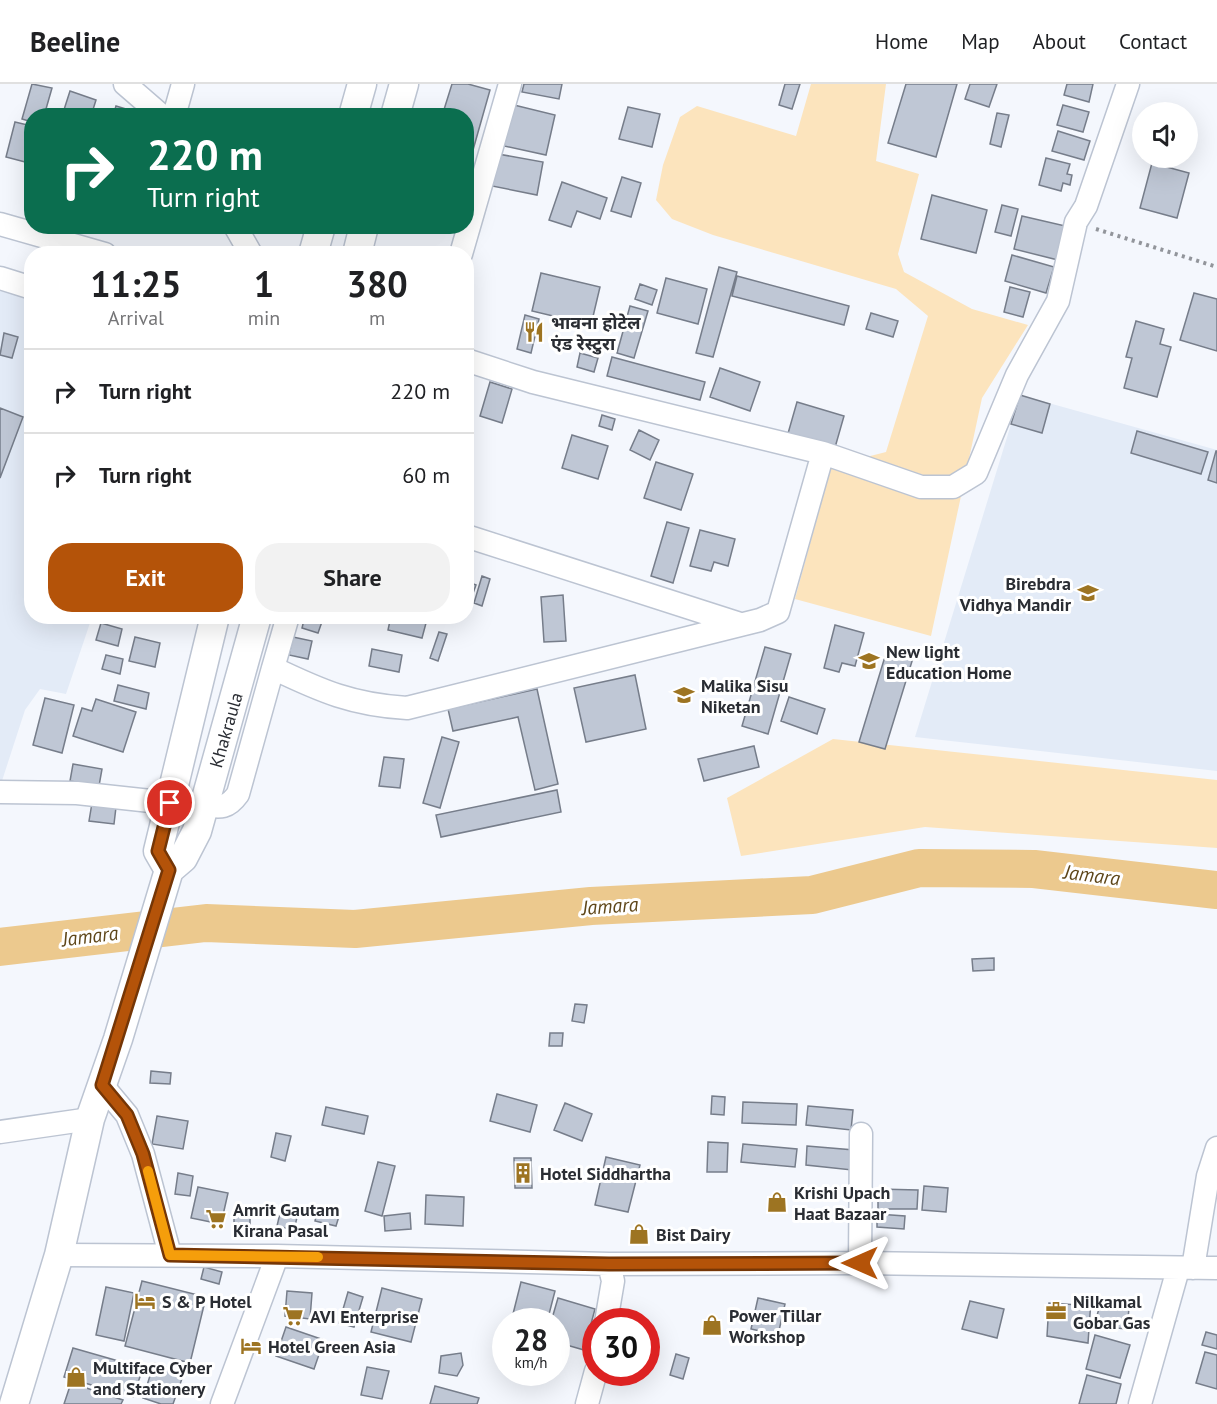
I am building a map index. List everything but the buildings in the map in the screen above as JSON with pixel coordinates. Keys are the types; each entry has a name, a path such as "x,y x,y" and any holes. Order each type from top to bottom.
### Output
{"main road":[{"path":"355,108 362,84"},
{"path":"397,108 404,84"},
{"name":"Khakraula","path":"166,877 158,851 213,624"},
{"name":"Khakraula","path":"166,877 183,858 197,831 254,624"},
{"path":"14,1404 60,1255 90,1119 118,1040 166,877"}],"street":[{"path":"125,84 153,108"},
{"path":"176,108 183,84"},
{"path":"474,209 510,84"},
{"path":"474,363 533,382 823,453 921,487 953,487 976,473 1017,375 1058,301 1076,222 1086,206 1128,84"},
{"path":"0,224 24,231"},
{"path":"35,234 77,246"},
{"path":"0,278 24,286"},
{"path":"273,668 326,694 376,706 407,708 760,620 778,612 823,453"},
{"path":"474,539 740,624"},
{"path":"204,805 219,808 230,805 238,794 286,624"},
{"path":"0,792 77,793 170,803"},
{"path":"102,1085 127,1115 143,1154 170,1255"},
{"path":"0,1132 90,1119"},
{"path":"860,1263 861,1134"},
{"path":"1140,1404 1186,1269 1217,1148"},
{"path":"60,1255 277,1256 609,1264 860,1263 1217,1268"},
{"path":"222,1404 277,1256"},
{"path":"608,1308 613,1281 609,1264"},
{"path":"586,1404 591,1386"}],"path":[{"path":"1076,222 1217,267"}],"shaded area":[{"path":"811,84 886,84 876,161 919,174 898,254 904,272 972,309 1028,325 982,398 931,636 795,599 831,466 886,452 928,316 896,289 713,235 672,219 656,200 663,165 680,117 697,106 796,136"},
{"path":"0,285 24,292 24,624 90,624 66,694 40,689 25,710 0,787"},
{"name":"Birebdra Vidhya Mandir","path":"1020,395 1217,450 1217,771 915,737"},
{"path":"833,739 1217,780 1217,848 925,827 741,856 727,798"}],"waterway":[{"name":"Jamara","path":"0,947 206,923 355,929 591,906 812,895 919,868 1034,869 1217,890"}],"slow traffic":[{"path":"148,1171 170,1255 318,1257"}],"place":[{"name":"भावना होटेल एंड रेस्टुरा","path":"534,332"},
{"name":"Birebdra Vidhya Mandir","path":"1088,593"},
{"name":"New light Education Home","path":"869,661"},
{"name":"Malika Sisu Niketan","path":"684,695"},
{"name":"Hotel Siddhartha","path":"523,1173"},
{"name":"Krishi Upach Haat Bazaar","path":"777,1202"},
{"name":"Amrit Gautam Kirana Pasal","path":"216,1219"},
{"name":"Bist Dairy","path":"639,1234"},
{"name":"S & P Hotel","path":"145,1301"},
{"name":"Nilkamal Gobar Gas","path":"1056,1311"},
{"name":"AVI Enterprise","path":"293,1316"},
{"name":"Power Tillar Workshop","path":"712,1325"},
{"name":"Hotel Green Asia","path":"251,1346"},
{"name":"Multiface Cyber and Stationery","path":"76,1377"}],"route":[{"path":"170,803 158,851 169,870 118,1040 102,1085 127,1115 143,1154 170,1255 609,1264 860,1263"}]}
